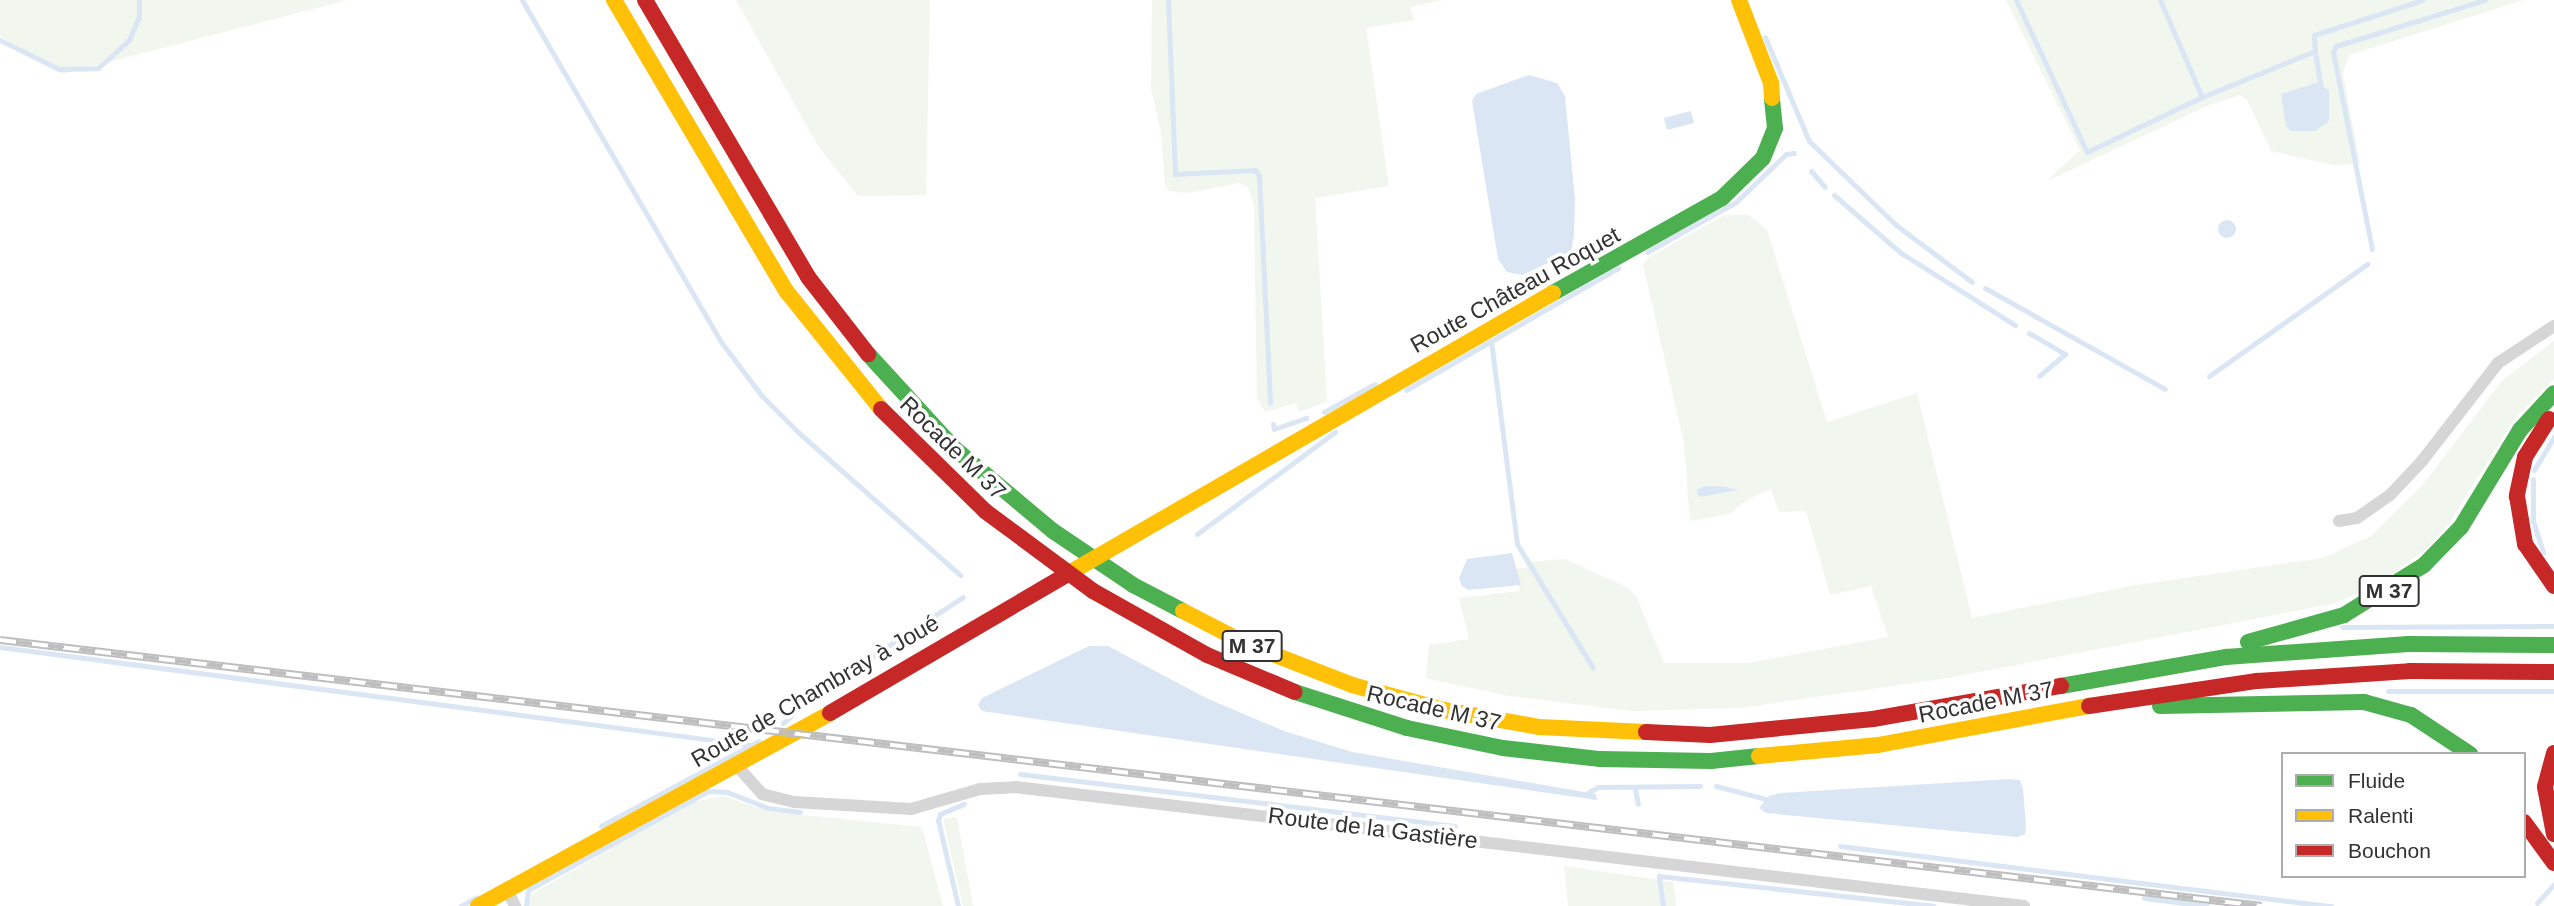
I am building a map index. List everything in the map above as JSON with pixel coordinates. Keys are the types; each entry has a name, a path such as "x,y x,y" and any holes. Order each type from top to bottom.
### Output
{"main road":[{"name":"Rocade M 37","path":"614,0 768,264 826,345 882,412 960,489 1037,552 1120,607 1207,654 1313,699 1407,728 1503,748 1600,759 1711,761 1817,753 2083,706 2289,678 2443,670 2554,672"},
{"name":"Rocade M 37","path":"645,0 803,268 908,402 978,470 1061,538 1161,601 1247,644 1352,685 1444,710 1539,727 1638,735 1747,734 1824,726 2140,669 2347,647 2554,645"},
{"name":"Route Château Roquet","path":"1136,534 1738,187 1763,158 1776,111 1771,83 1740,0"},
{"name":"M 37","path":"2140,669 2324,622 2392,589 2431,559 2461,527 2520,430 2554,393"},
{"path":"2554,414 2534,438 2517,496 2525,544 2554,586"},
{"name":"Route de Chambray à Joué","path":"478,906 737,765 1136,534"},
{"name":"M 37","path":"2083,706 2364,702 2411,715 2467,752"},
{"path":"2554,753 2545,787 2554,834"},
{"path":"2526,825 2554,863"}],"street":[{"path":"2339,520 2357,518 2390,495 2422,461 2498,363 2554,326"},
{"name":"Route de la Gastière","path":"737,765 762,794 795,802 911,809 980,789 1024,788 2024,906"},
{"path":"507,890 515,906"}],"shaded area":[{"path":"0,0 348,0 62,74 0,36"},
{"path":"736,0 930,0 926,195 858,196 818,146"},
{"path":"1152,0 1443,0 1410,7 1414,20 1366,28 1389,186 1315,198 1327,402 1299,412 1296,403 1265,412 1257,397 1254,207 1248,187 1239,183 1188,193 1169,191 1165,185 1161,132 1151,89"},
{"path":"2006,0 2524,0 2349,55 2343,73 2360,164 2333,165 2271,151 2247,100 2240,95 2209,105 2047,181 2080,150"},
{"path":"1724,215 1749,215 1767,230 1827,422 1917,393 1972,618 2136,585 2323,558 2371,536 2421,487 2502,381 2554,341 2554,379 2515,418 2449,523 2427,548 2377,586 2332,604 1948,678 1740,708 1632,711 1509,696 1426,678 1429,645 1469,639 1459,598 1520,591 1512,570 1531,567 1529,562 1565,559 1626,587 1636,596 1664,663 1748,663 1888,637 1871,586 1830,595 1806,511 1779,512 1771,489 1748,499 1729,514 1690,521 1684,443 1643,265 1648,258"},
{"path":"723,796 771,812 922,827 943,906 529,906 532,894 689,803"},
{"path":"957,817 973,906 963,906 943,819"},
{"path":"1564,866 1673,882 1676,906 1568,906"}],"water":[{"path":"1529,75 1557,83 1565,96 1575,200 1574,236 1571,251 1522,275 1507,272 1498,259 1472,101 1476,94"},
{"path":"2316,83 2329,90 2329,121 2315,131 2291,131 2286,126 2281,94"},
{"path":"1691,111 1694,123 1667,130 1664,118"},
{"path":"2227,220 2233,223 2236,229 2233,235 2227,238 2221,235 2218,229 2221,223"},
{"path":"1705,486 1738,490 1699,497 1696,490"},
{"path":"1512,553 1521,585 1468,590 1462,586 1459,578 1467,559"},
{"path":"1089,646 1108,646 1206,698 1284,731 1352,752 1596,794 1597,800 982,711 978,705 982,698"},
{"path":"2020,780 2023,789 2026,827 2025,834 2017,837 1766,813 1759,808 1769,796 1781,793"}],"waterway":[{"path":"0,40 59,69 98,68 129,40 139,17 139,0"},
{"path":"522,0 721,342 762,396 799,433 960,575"},
{"path":"1168,0 1175,174 1255,170 1259,176 1270,403"},
{"path":"2016,0 2087,152 2202,97 2315,51 2321,88"},
{"path":"2160,0 2202,97"},
{"path":"2315,51 2314,35 2423,0"},
{"path":"2372,249 2333,52 2336,46 2485,0"},
{"path":"1765,37 1809,141 1896,225 1972,282"},
{"path":"1647,252 1736,202 1786,154 1794,153"},
{"path":"1811,171 1825,187"},
{"path":"1834,195 1901,253 2015,325"},
{"path":"2209,376 2367,264"},
{"path":"1406,390 1618,268"},
{"path":"1985,288 2165,389"},
{"path":"2029,333 2065,354 2039,376"},
{"path":"1491,341 1517,544 1593,668"},
{"path":"1324,412 1375,384"},
{"path":"1273,424 1274,429 1306,418"},
{"path":"1197,534 1335,432"},
{"path":"2534,470 2554,437"},
{"path":"2533,479 2533,521 2543,552"},
{"path":"833,682 963,597"},
{"path":"2342,627 2554,626"},
{"path":"0,647 750,745"},
{"path":"2388,691 2554,691"},
{"path":"783,723 791,716"},
{"path":"601,826 758,741"},
{"path":"1020,774 1455,826"},
{"path":"1589,792 1598,787 1700,786"},
{"path":"1716,786 1766,799"},
{"path":"1635,789 1638,804"},
{"path":"526,906 528,890 708,791 727,792 768,808 800,812"},
{"path":"958,906 938,820 940,814 964,804"},
{"path":"1840,846 2331,906"},
{"path":"1663,906 1659,876 1933,906"},
{"path":"2537,903 2554,884"},
{"path":"461,906 477,897"},
{"path":"2144,898 2208,906"}],"railway":[{"path":"0,640 2261,906"}],"traffic: fast":[{"path":"1553,293 1722,198 1763,158 1775,128 1772,98"},
{"path":"868,354 954,448 1053,531 1133,585 1183,611"},
{"path":"2248,642 2344,615 2424,565 2461,527 2520,430 2554,393"},
{"path":"2061,686 2226,657 2409,644 2554,645"},
{"path":"1295,692 1407,728 1503,748 1600,759 1711,761 1759,756"},
{"path":"2160,706 2364,702 2411,715 2467,752"}],"traffic: slow":[{"path":"614,0 787,292 881,409"},
{"path":"1739,0 1771,83 1772,98"},
{"path":"1064,576 1553,293"},
{"path":"1183,611 1247,644 1352,685 1444,710 1539,727 1646,732"},
{"path":"1759,756 1878,745 2089,706"},
{"path":"478,906 830,713"}],"traffic: jam":[{"path":"645,0 808,277 868,354"},
{"path":"881,409 985,511 1093,591 1207,655 1295,692"},
{"path":"2549,419 2525,457 2517,496 2525,544 2554,586"},
{"path":"830,713 1064,576"},
{"path":"2089,706 2257,681 2410,671 2554,672"},
{"path":"1646,732 1710,735 1873,719 2061,686"},
{"path":"2554,753 2545,787 2554,834"},
{"path":"2526,825 2554,863"}]}
